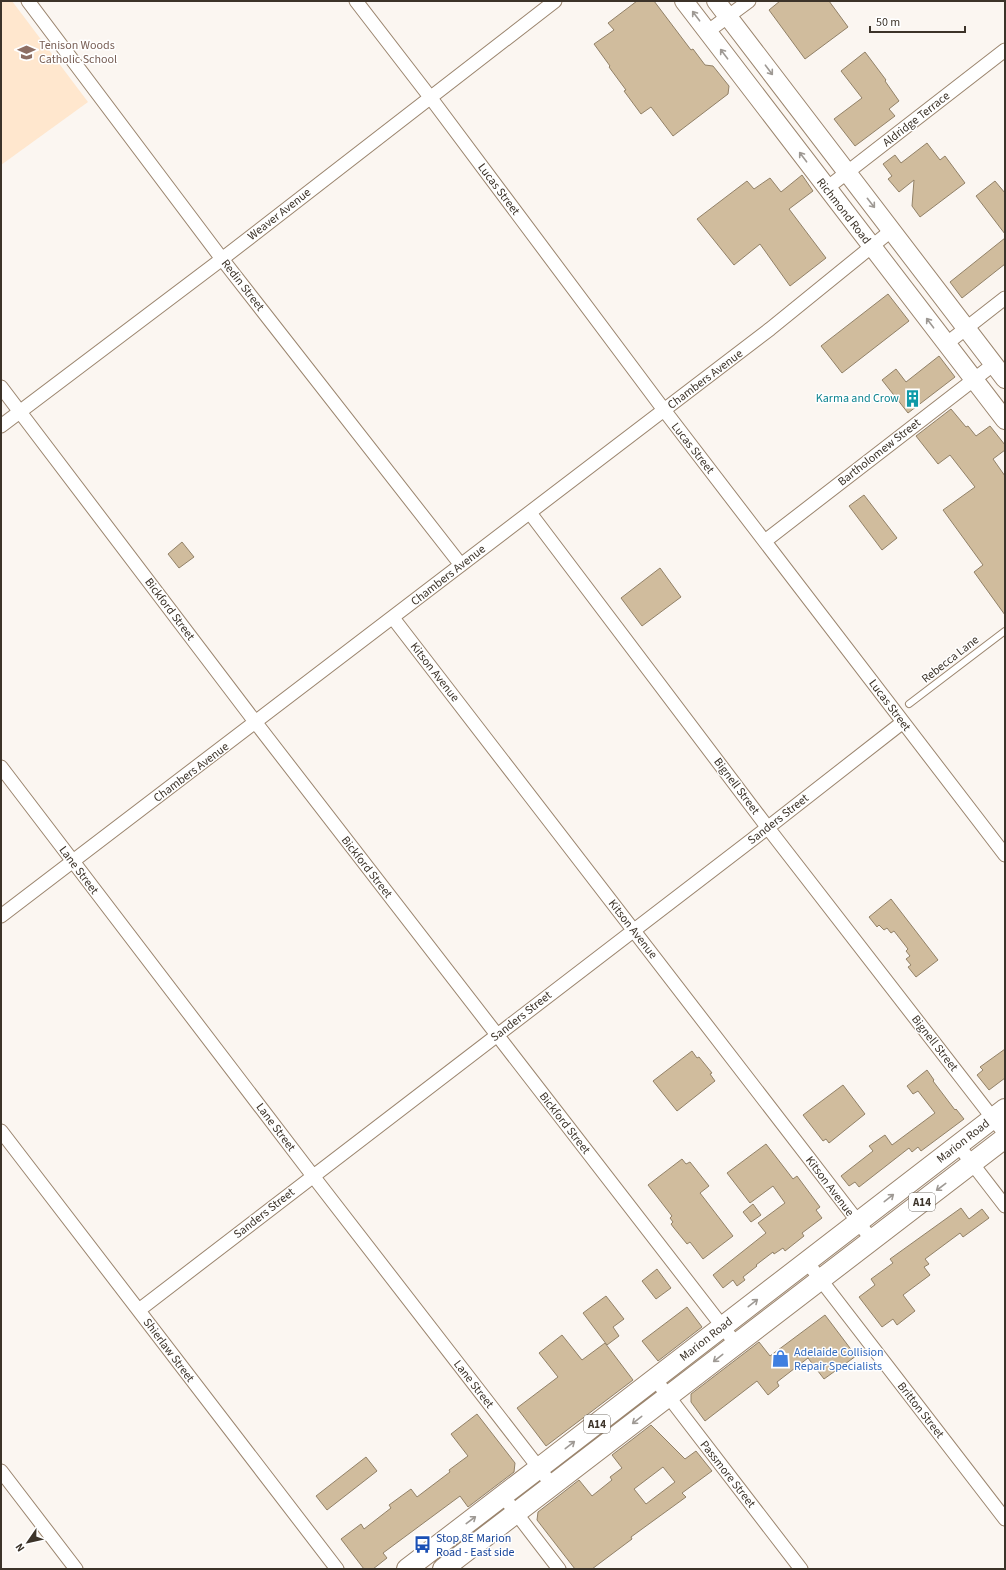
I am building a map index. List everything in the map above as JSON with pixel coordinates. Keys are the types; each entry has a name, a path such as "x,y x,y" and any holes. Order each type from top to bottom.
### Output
{"main road":[{"name":"Richmond Road","path":"684,1 1005,420"},
{"path":"716,1 1005,379"},
{"name":"Marion Road","path":"407,1569 999,1113"},
{"name":"Marion Road","path":"443,1569 1005,1138"}],"street":[{"name":"Redin Street","path":"28,1 222,258 461,565"},
{"name":"Lucas Street","path":"356,1 430,97 664,410 1005,854"},
{"name":"Weaver Avenue","path":"1,426 556,1"},
{"path":"707,32 748,1"},
{"name":"Aldridge Terrace","path":"827,188 1005,50"},
{"name":"Chambers Avenue","path":"1,916 770,330 892,230"},
{"path":"946,344 1005,298"},
{"name":"Bartholomew Street","path":"765,542 994,364"},
{"name":"Bickford Street","path":"1,387 256,722 736,1344"},
{"name":"Bignell Street","path":"530,513 768,828 999,1113 1005,1134"},
{"name":"Kitson Avenue","path":"393,618 872,1240"},
{"name":"Sanders Street","path":"139,1310 634,929 768,828 903,722"},
{"name":"Lane Street","path":"1,767 313,1176 552,1485"},
{"name":"Shierlaw Street","path":"1,1131 337,1569"},
{"path":"958,1145 1005,1206"},
{"name":"Britton Street","path":"807,1262 1005,1519"},
{"name":"Passmore Street","path":"655,1379 800,1569"},
{"path":"1,1470 76,1569"},
{"path":"503,1496 559,1569"}],"lane":[{"name":"Rebecca Lane","path":"909,704 1005,631"}],"shaded area":[{"name":"Tenison Woods Catholic School","path":"1,1 12,1 88,102 1,165"}],"building":[{"path":"637,1 654,1 691,50 693,49 705,65 713,66 729,86 728,94 673,136 651,107 641,114 624,91 626,90 594,44 614,30 608,23"},
{"path":"780,1 829,1 848,27 805,59 769,10"},
{"path":"865,52 886,80 885,81 899,101 889,109 895,116 855,146 834,119 862,98 841,71"},
{"path":"927,143 940,160 945,156 965,183 920,217 912,206 914,180 899,192 888,179 892,176 883,164 895,155 901,163"},
{"path":"802,175 813,191 789,209 826,258 790,286 760,244 734,265 697,219 747,181 754,189 770,178 781,192"},
{"path":"995,181 1005,193 1005,234 976,196"},
{"path":"1005,238 1005,264 962,298 950,282"},
{"path":"888,294 909,321 842,373 821,346"},
{"name":"Karma and Crow","path":"939,356 955,377 908,413 882,380 896,369 906,382"},
{"path":"951,409 966,427 968,426 976,436 990,426 1005,445 1005,450 993,459 1005,476 1005,615 974,572 983,565 943,510 975,487 950,455 938,464 916,436"},
{"path":"864,495 897,538 882,550 849,506"},
{"path":"182,542 194,557 179,568 168,554"},
{"path":"660,568 681,597 642,626 621,598"},
{"path":"891,899 938,960 916,977 908,967 911,965 906,959 910,956 906,951 908,949 894,931 891,933 887,928 884,930 879,925 877,927 869,917"},
{"path":"1005,1049 1005,1078 989,1090 977,1075 983,1070 980,1067"},
{"path":"692,1051 712,1073 710,1074 715,1081 677,1111 653,1081"},
{"path":"927,1070 934,1080 933,1081 955,1110 956,1109 964,1119 921,1151 918,1147 912,1152 909,1148 859,1187 855,1182 849,1186 841,1176 873,1151 869,1146 885,1135 892,1145 935,1113 918,1091 913,1094 907,1086"},
{"path":"843,1085 865,1114 829,1143 826,1139 823,1141 803,1115"},
{"path":"766,1144 793,1179 797,1176 820,1207 816,1210 822,1218 802,1233 804,1236 785,1251 783,1248 774,1254 773,1252 756,1265 757,1266 743,1277 745,1280 737,1286 733,1280 723,1288 713,1275 766,1233 758,1223 785,1203 773,1186 750,1203 727,1173"},
{"path":"682,1159 686,1164 690,1162 709,1186 700,1193 733,1236 703,1259 690,1242 687,1244 671,1224 673,1222 670,1218 672,1216 648,1185"},
{"path":"753,1204 761,1215 751,1222 743,1212"},
{"path":"961,1208 969,1219 982,1209 989,1218 963,1237 960,1233 925,1259 929,1264 924,1267 930,1275 903,1295 915,1311 897,1325 893,1319 882,1327 859,1297 875,1285 871,1279 893,1263 890,1259"},
{"path":"657,1269 671,1288 656,1299 642,1281"},
{"path":"606,1296 624,1319 613,1327 619,1336 607,1345 583,1313"},
{"path":"687,1307 702,1327 658,1361 642,1341"},
{"path":"825,1315 856,1356 824,1379 808,1358 777,1382 779,1386 768,1395 757,1381 705,1421 691,1402 691,1394 759,1342 770,1356"},
{"path":"562,1335 582,1360 605,1343 633,1380 546,1446 517,1408 558,1377 539,1353"},
{"path":"477,1414 515,1463 514,1472 468,1507 460,1496 383,1553 387,1558 373,1569 364,1569 341,1539 361,1524 364,1529 391,1508 389,1505 411,1489 417,1497 468,1456 451,1434"},
{"path":"651,1425 685,1459 696,1451 712,1471 682,1493 686,1497 631,1537 632,1539 592,1569 575,1569 537,1520 538,1512 579,1480 592,1496 612,1480 610,1477 622,1468 612,1455","holes":["663,1467 675,1482 646,1504 634,1489"]},
{"path":"366,1457 377,1471 327,1510 316,1496"}],"place":[{"name":"Tenison Woods Catholic School","path":"26,52"},
{"name":"Karma and Crow","path":"912,398"},
{"name":"Adelaide Collision Repair Specialists","path":"781,1359"},
{"name":"Stop 8E Marion Road - East side","path":"423,1545"}]}
